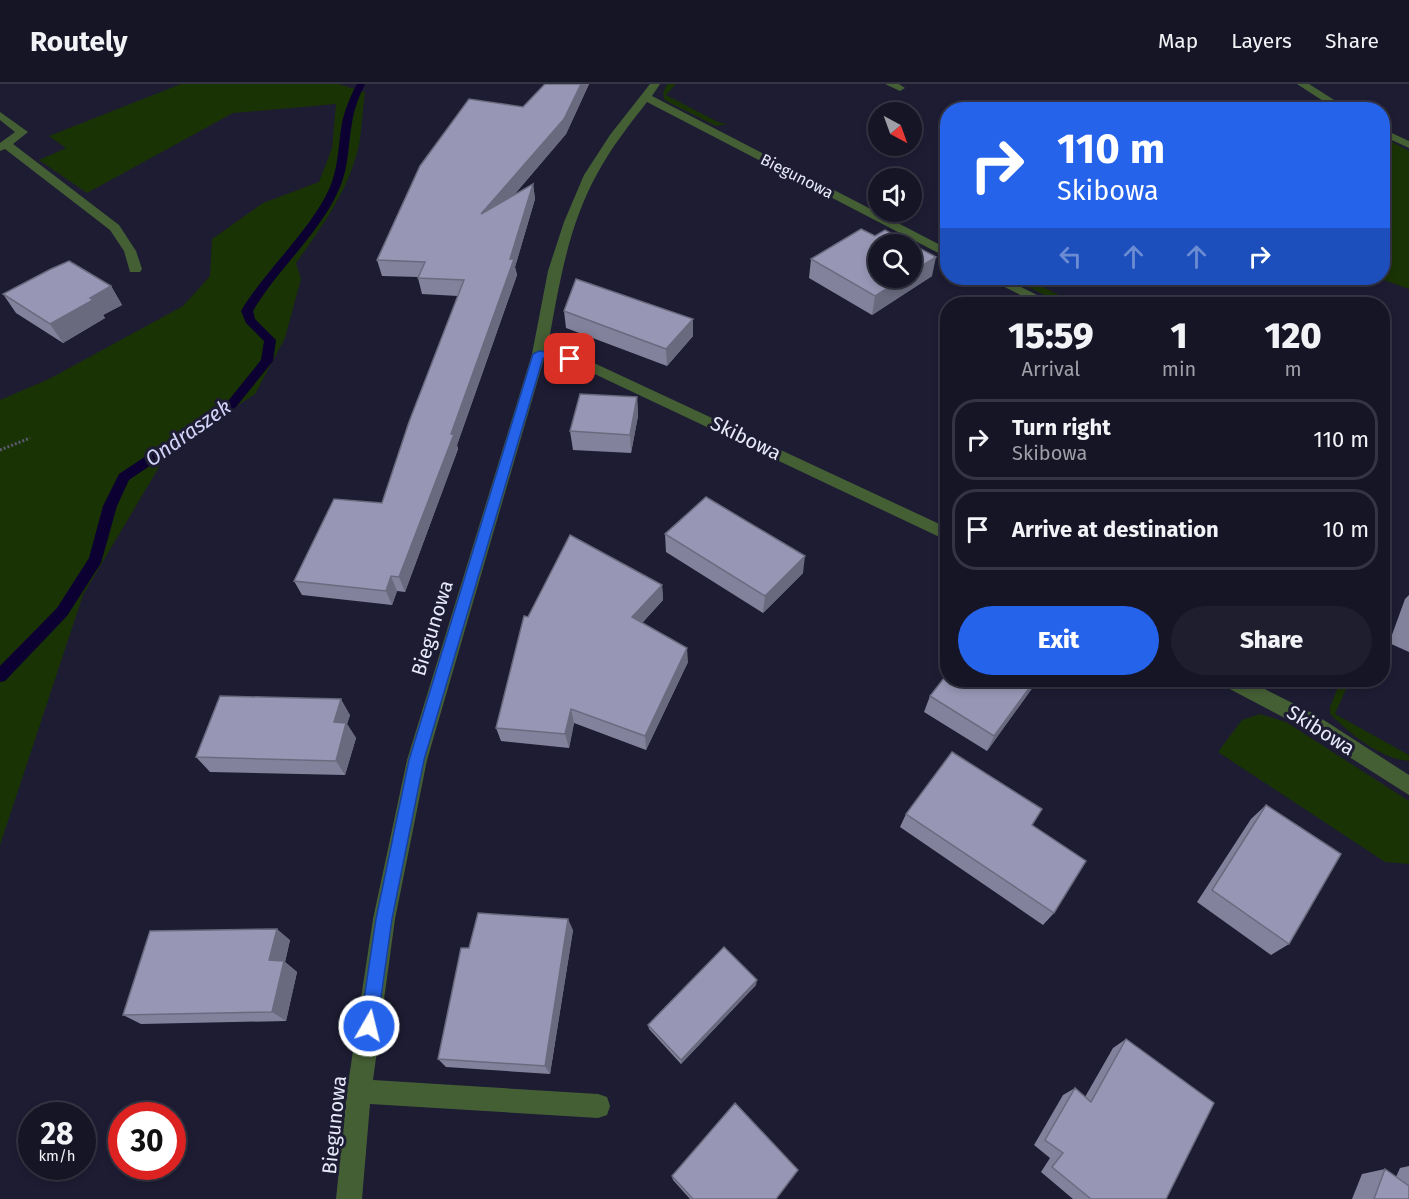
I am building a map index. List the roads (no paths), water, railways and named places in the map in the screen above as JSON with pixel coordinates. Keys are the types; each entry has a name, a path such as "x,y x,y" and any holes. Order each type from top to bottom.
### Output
{"street":[{"path":"1302,84 1332,102"},
{"name":"Biegunowa","path":"349,1199 359,1091 384,919 417,760 539,354 555,271 574,213 590,175 614,137 650,90 940,250"},
{"path":"0,116 22,132 3,147 115,228 130,251 135,269"},
{"path":"1390,136 1409,145"},
{"path":"1009,285 1033,297"},
{"name":"Skibowa","path":"539,354 570,359 589,366 940,531"},
{"name":"Skibowa","path":"1244,687 1309,721 1409,786"},
{"path":"359,1091 598,1106"}],"waterway":[{"name":"Ondraszek","path":"0,676 62,612 96,559 110,506 124,477 232,404 267,361 270,340 250,320 247,311 266,282 329,199 342,165 350,110 361,84"}]}
